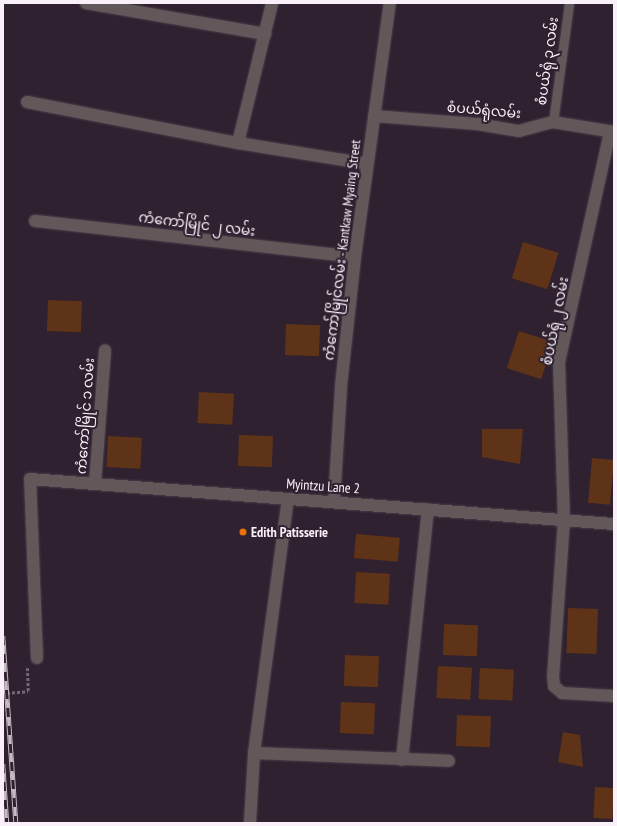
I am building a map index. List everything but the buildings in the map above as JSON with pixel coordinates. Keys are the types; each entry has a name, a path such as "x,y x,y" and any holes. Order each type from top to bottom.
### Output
{"street":[{"path":"86,3 266,34"},
{"path":"238,143 266,34 272,3"},
{"name":"ကံကော်မြိုင်လမ်း - Kantkaw Myaing Street","path":"334,502 341,386 355,257 390,3"},
{"path":"27,102 238,143 367,164"},
{"name":"စံပယ်ရုံလမ်း","path":"374,116 477,124 519,131 553,122 612,132"},
{"name":"စံပယ်ရုံ ၂ လမ်း","path":"612,132 559,362 564,520 554,686 562,693 614,696"},
{"name":"ကံကော်မြိုင် ၂ လမ်း","path":"35,221 355,257"},
{"name":"ကံကော်မြိုင် ၁ လမ်း","path":"95,484 105,350"},
{"name":"Myintzu Lane 2","path":"32,659 30,479 614,524"},
{"path":"250,823 254,753 288,499"},
{"path":"402,760 428,509"},
{"path":"254,753 449,761"}],"lane":[{"name":"စံပယ်ရုံ ၃ လမ်း","path":"553,122 569,3"}],"path":[{"path":"7,693 28,691 32,659"}],"railway":[{"path":"3,636 16,823"},
{"path":"3,764 7,823"}],"place":[{"name":"Edith Patisserie","path":"243,532"}]}
